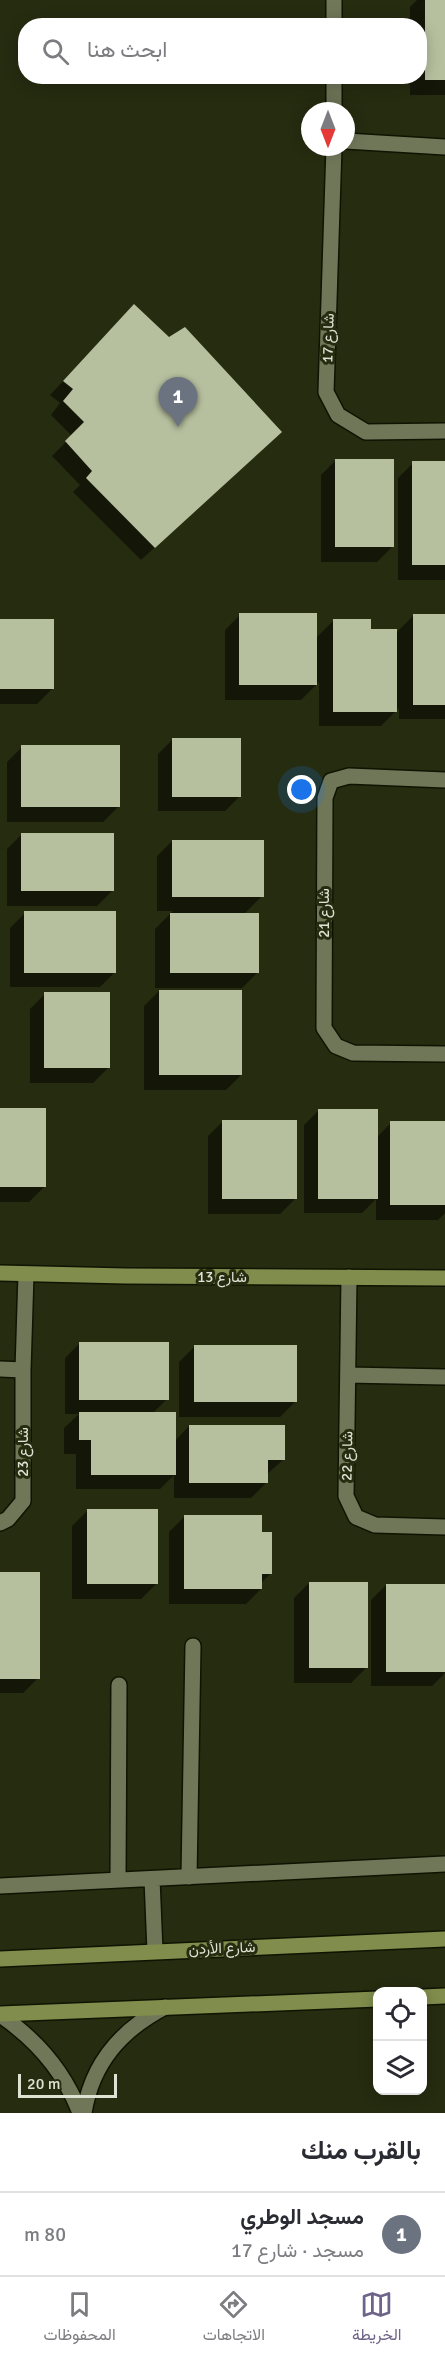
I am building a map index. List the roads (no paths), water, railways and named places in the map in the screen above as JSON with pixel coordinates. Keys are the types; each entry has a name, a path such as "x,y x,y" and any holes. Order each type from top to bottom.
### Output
{"main road":[{"name":"شارع 13","path":"0,1273 445,1278"},
{"name":"شارع الأردن","path":"0,1959 445,1938"},
{"path":"427,1997 445,1996"},
{"path":"0,2015 373,1999"}],"street":[{"path":"334,0 334,18"},
{"path":"334,84 334,102"},
{"path":"355,142 445,147"},
{"name":"شارع 17","path":"334,156 326,392 338,414 366,432 445,431"},
{"name":"شارع 21","path":"445,780 349,776 331,781 325,798 324,1028 336,1046 353,1053 445,1054"},
{"name":"23 شارع","path":"0,1523 8,1519 23,1501 26,1274"},
{"name":"شارع 22","path":"349,1277 346,1496 356,1516 375,1525 445,1527"},
{"path":"0,1369 23,1370"},
{"path":"348,1375 445,1377"},
{"path":"189,1877 193,1646"},
{"path":"118,1880 119,1685"},
{"path":"0,1886 445,1864"},
{"path":"152,1879 155,1951"},
{"path":"82,2113 93,2078 102,2060 115,2043 130,2029 165,2007"},
{"path":"0,2015 35,2042 51,2059 64,2077 82,2113"}],"place":[{"name":"مسجد الوطري","path":"178,427"}]}
